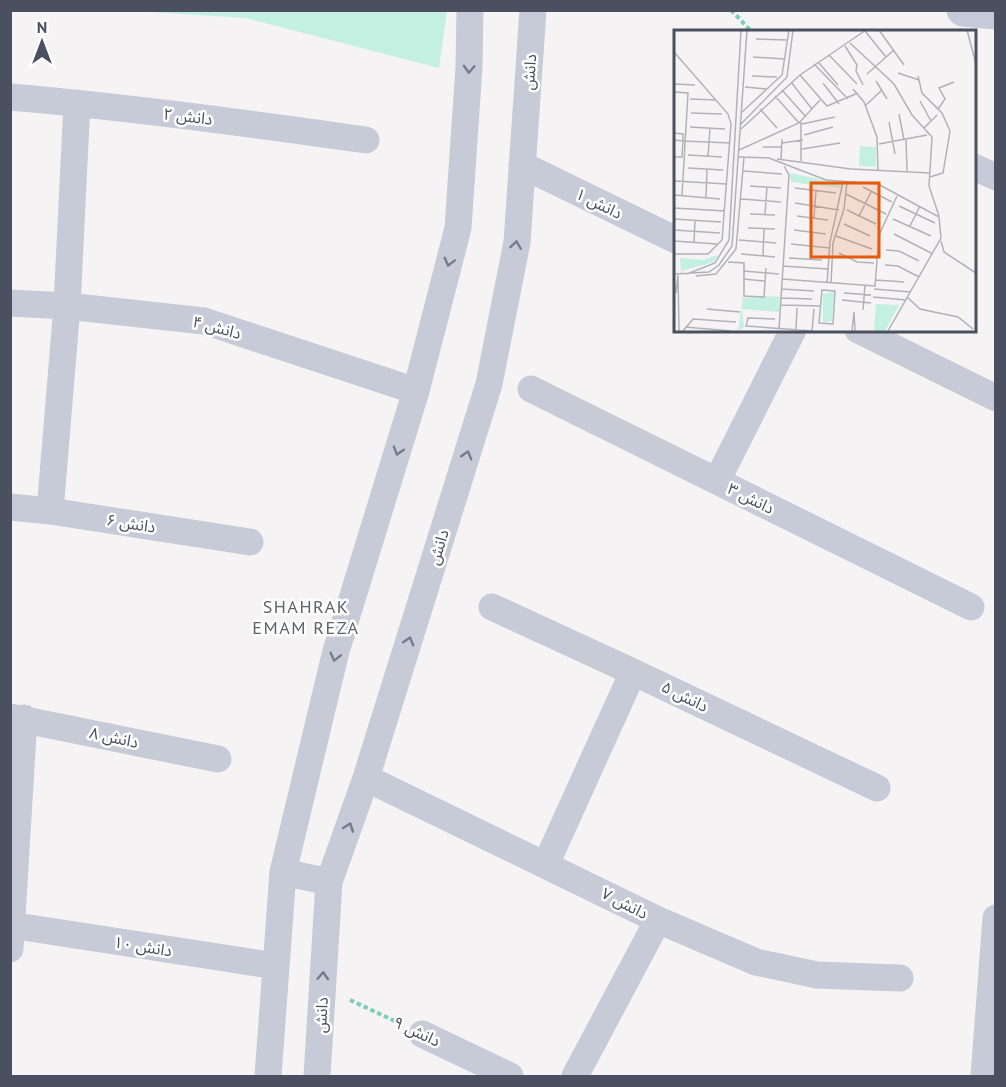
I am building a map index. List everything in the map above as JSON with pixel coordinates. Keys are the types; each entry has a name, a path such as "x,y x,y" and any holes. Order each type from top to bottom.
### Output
{"main road":[{"path":"963,10 996,13"}],"street":[{"path":"268,1077 283,872 336,651 416,391 458,228 469,67 470,10"},
{"name":"دانش","path":"317,1077 329,882 366,778 489,384 517,242 532,10"},
{"name":"دانش ۲","path":"10,97 225,120 366,140"},
{"path":"50,510 67,306 77,103"},
{"name":"دانش ۱","path":"522,165 674,239"},
{"path":"976,167 996,177"},
{"name":"دانش ۴","path":"10,303 67,306 204,321 416,391"},
{"path":"717,481 793,332"},
{"path":"862,332 996,398"},
{"name":"دانش ۳","path":"531,389 971,607"},
{"name":"دانش ۶","path":"10,507 50,510 250,542"},
{"name":"دانش ۵","path":"492,607 877,788"},
{"path":"546,864 633,672"},
{"path":"11,934 17,718"},
{"name":"دانش ۸","path":"17,718 218,759"},
{"name":"دانش ۷","path":"366,778 658,920 756,962 817,975 900,978"},
{"path":"283,872 329,882"},
{"path":"984,1077 996,918"},
{"path":"575,1077 658,920"},
{"name":"دانش ۱۰","path":"11,934 276,966"},
{"name":"دانش ۹","path":"422,1034 510,1077"}],"path":[{"path":"731,10 750,30"},
{"name":"دانش ۹","path":"322,987 422,1034"}],"green space":[{"path":"135,11 447,11 439,68 245,18"}],"district":[{"name":"SHAHRAK EMAM REZA","path":"306,616"}]}
